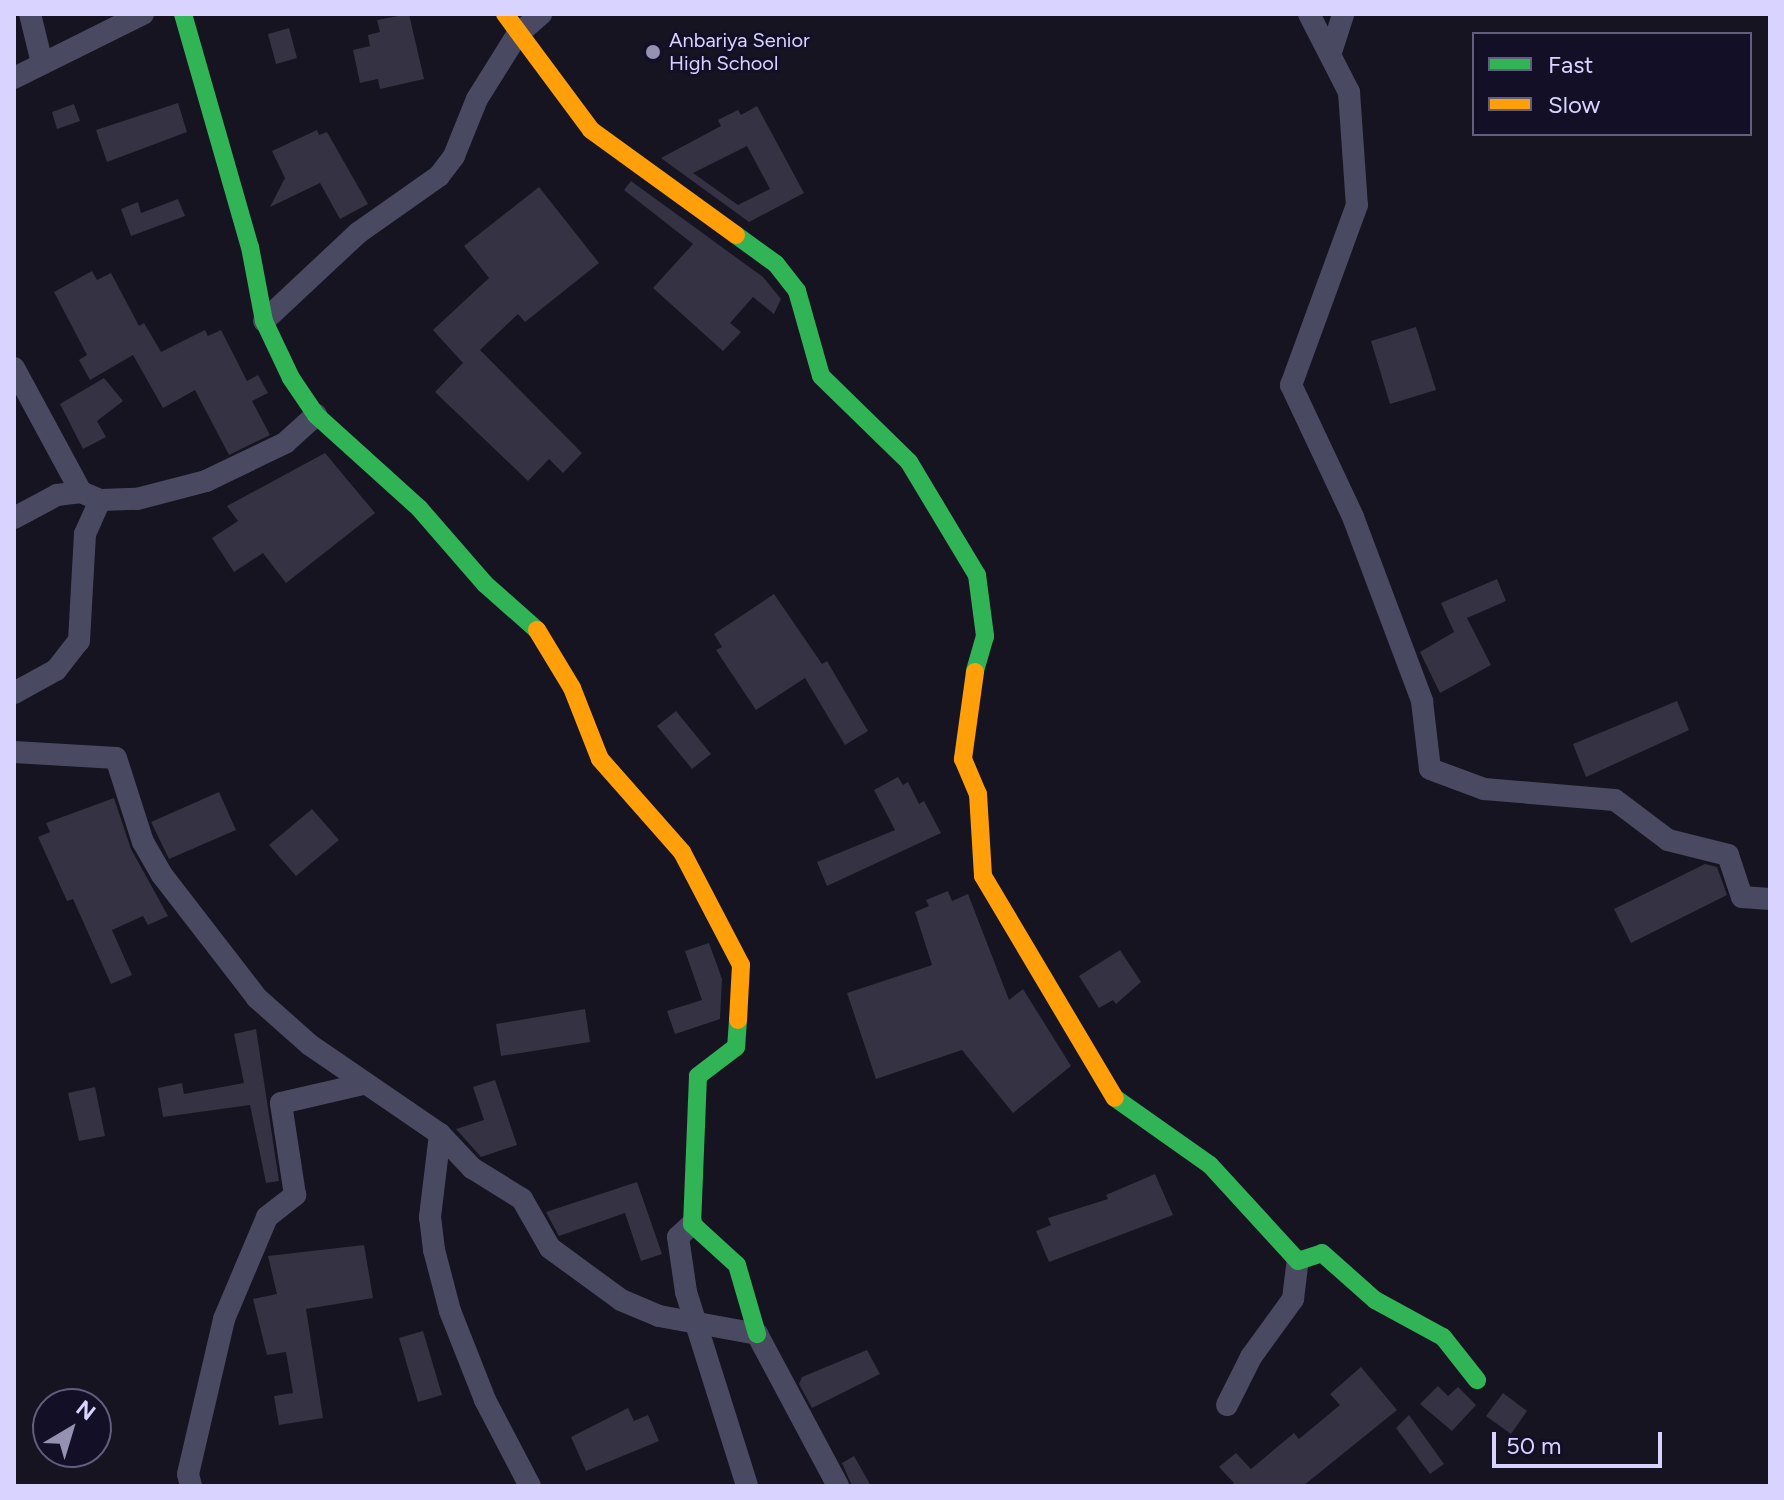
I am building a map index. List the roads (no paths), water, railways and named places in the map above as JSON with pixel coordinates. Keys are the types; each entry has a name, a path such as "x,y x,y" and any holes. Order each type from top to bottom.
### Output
{"street":[{"path":"30,14 42,63"},
{"path":"14,78 143,14"},
{"path":"183,14 250,247 264,321 316,415 419,508 485,584 536,629 572,688 600,759 682,852 741,965 736,1047 698,1076 692,1224 678,1237 693,1322 747,1486"},
{"path":"505,14 517,35 591,130 776,264 797,291 821,376 909,462 977,575 984,601 985,636 971,689 963,759 978,794 983,876 1108,1093 1210,1165 1298,1261"},
{"path":"264,321 358,233 439,176 454,156 477,99 517,35 541,14"},
{"path":"1309,14 1349,92 1357,205 1291,385 1353,517 1422,701 1430,769 1484,789 1615,800 1668,840 1728,855 1742,897 1770,899"},
{"path":"1331,52 1343,14"},
{"path":"14,368 91,496 85,534 79,641 56,670 14,711"},
{"path":"14,518 57,495 159,496 206,481 285,443 316,415"},
{"path":"14,693 56,670"},
{"path":"14,752 116,758 143,842 162,875 257,998 363,1084 440,1134 472,1168 522,1199 561,1257 621,1300 659,1316 757,1334"},
{"path":"191,1486 188,1474 224,1319 267,1217 295,1195 281,1103 363,1084"},
{"path":"440,1134 430,1217 434,1250 450,1311 485,1400 530,1486"},
{"path":"692,1224 737,1265 757,1334 838,1486"},
{"path":"1298,1261 1322,1253 1375,1300 1443,1337 1477,1380"},
{"path":"1227,1405 1251,1357 1293,1299 1298,1261"}],"place":[{"name":"Anbariya Senior High School","path":"653,52"}]}
